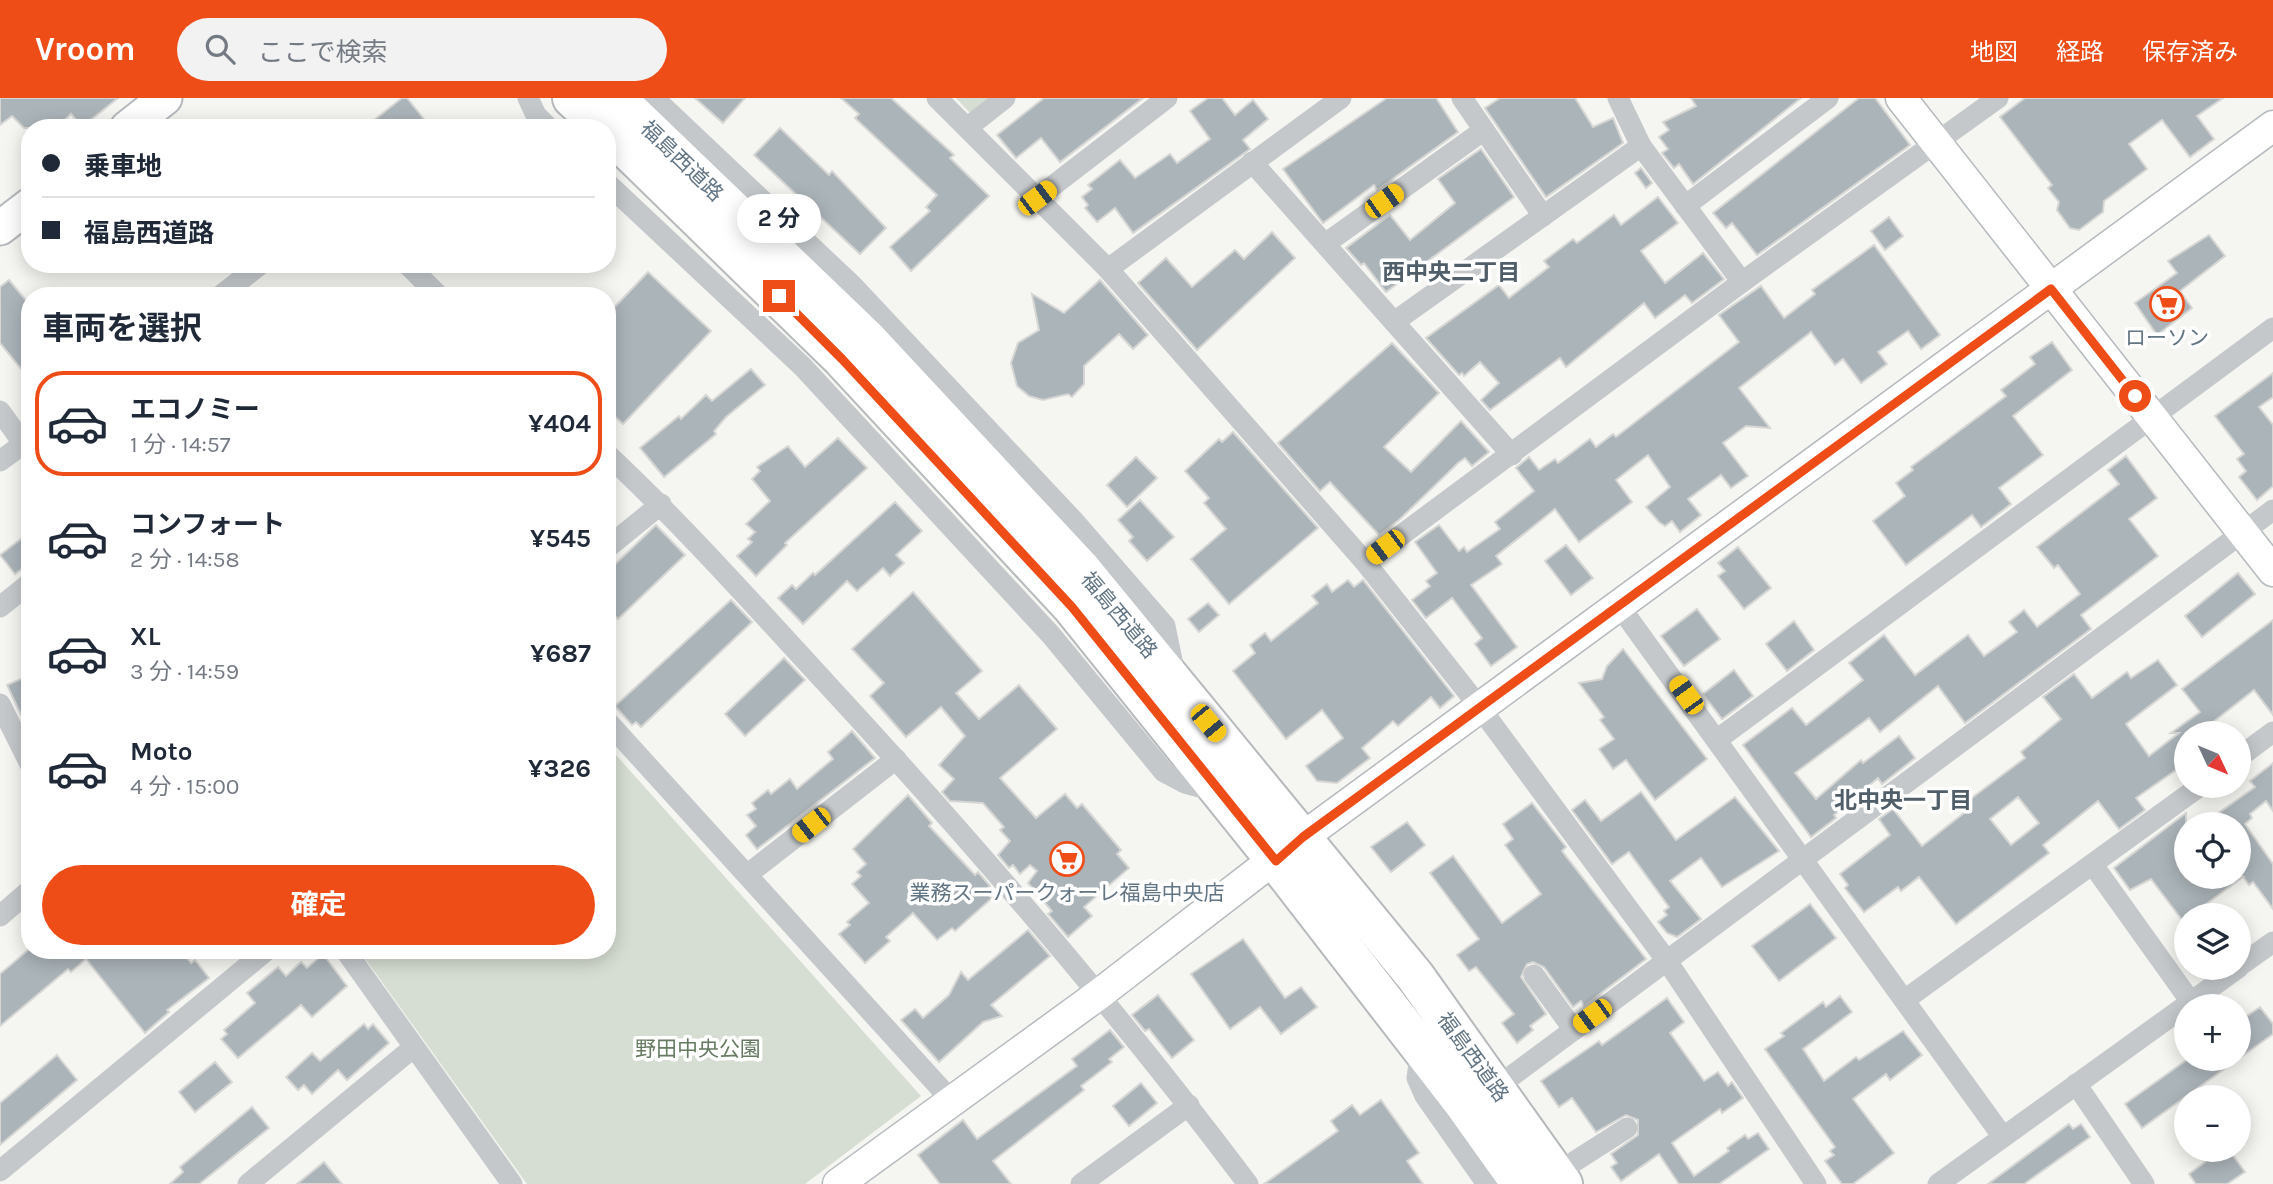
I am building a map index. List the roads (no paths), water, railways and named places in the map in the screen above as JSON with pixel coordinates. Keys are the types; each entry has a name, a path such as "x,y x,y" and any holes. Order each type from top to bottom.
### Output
{"highway":[{"name":"福島西道路","path":"572,98 595,119"},
{"name":"福島西道路","path":"616,98 867,339 1082,570 1176,685 1289,849 1421,1049 1521,1184"},
{"name":"福島西道路","path":"616,139 799,315 861,379 1072,607 1221,792 1289,849 1415,976 1566,1175"}],"main road":[{"path":"138,119 165,98"},
{"path":"0,229 21,212"}],"street":[{"path":"528,98 540,119"},
{"path":"654,98 852,285 1073,520 1165,626 1176,685"},
{"path":"937,98 1108,269 1365,562 1481,709 1667,961 1816,1184"},
{"path":"967,128 1004,98"},
{"path":"1037,198 1167,98"},
{"path":"1108,269 1341,98"},
{"path":"1462,98 1543,216"},
{"path":"1618,98 1641,145 1742,282"},
{"path":"1685,205 1828,98"},
{"path":"1901,98 2273,571"},
{"path":"1365,562 1742,282 1998,98"},
{"path":"838,1184 1098,995 1289,849 2273,126"},
{"path":"1325,244 1484,130"},
{"path":"1394,323 1641,145"},
{"path":"1252,162 1512,454"},
{"path":"616,191 803,367 1051,635 1164,772 1185,783 1221,792"},
{"path":"232,287 249,273"},
{"path":"416,273 430,287"},
{"path":"1718,740 2273,328"},
{"path":"0,411 21,436"},
{"path":"0,461 21,449"},
{"path":"616,462 661,504 896,759 1098,995 1189,1105 1248,1184"},
{"path":"616,541 661,504"},
{"path":"1509,1078 2273,510"},
{"path":"0,607 21,590"},
{"path":"1620,607 1906,999 2003,1137"},
{"path":"0,704 21,746"},
{"path":"616,731 952,1101"},
{"path":"2251,748 2273,732"},
{"path":"748,874 896,759"},
{"path":"1906,999 2184,798"},
{"path":"2093,865 2185,994"},
{"path":"0,916 21,898"},
{"path":"2251,958 2273,942"},
{"path":"0,1171 256,959"},
{"path":"351,959 512,1184"},
{"path":"1534,975 1574,1030"},
{"path":"1415,976 1441,990 1454,1002 1509,1078 1566,1175 1582,1184"},
{"path":"2202,994 2221,980"},
{"path":"1938,1184 2174,1014"},
{"path":"248,1184 414,1047"},
{"path":"1421,1049 1416,1078 1487,1184"},
{"path":"2076,1084 2144,1184"},
{"path":"1081,1184 1189,1105"},
{"path":"1566,1175 1627,1128"}],"place":[{"name":"ローソン","path":"2167,304"},
{"name":"業務スーパークォーレ福島中央店","path":"1067,859"}],"district":[{"name":"西中央二丁目","path":"1451,272"},
{"name":"北中央一丁目","path":"1903,800"}],"park label":[{"name":"野田中央公園","path":"698,1049"}]}
